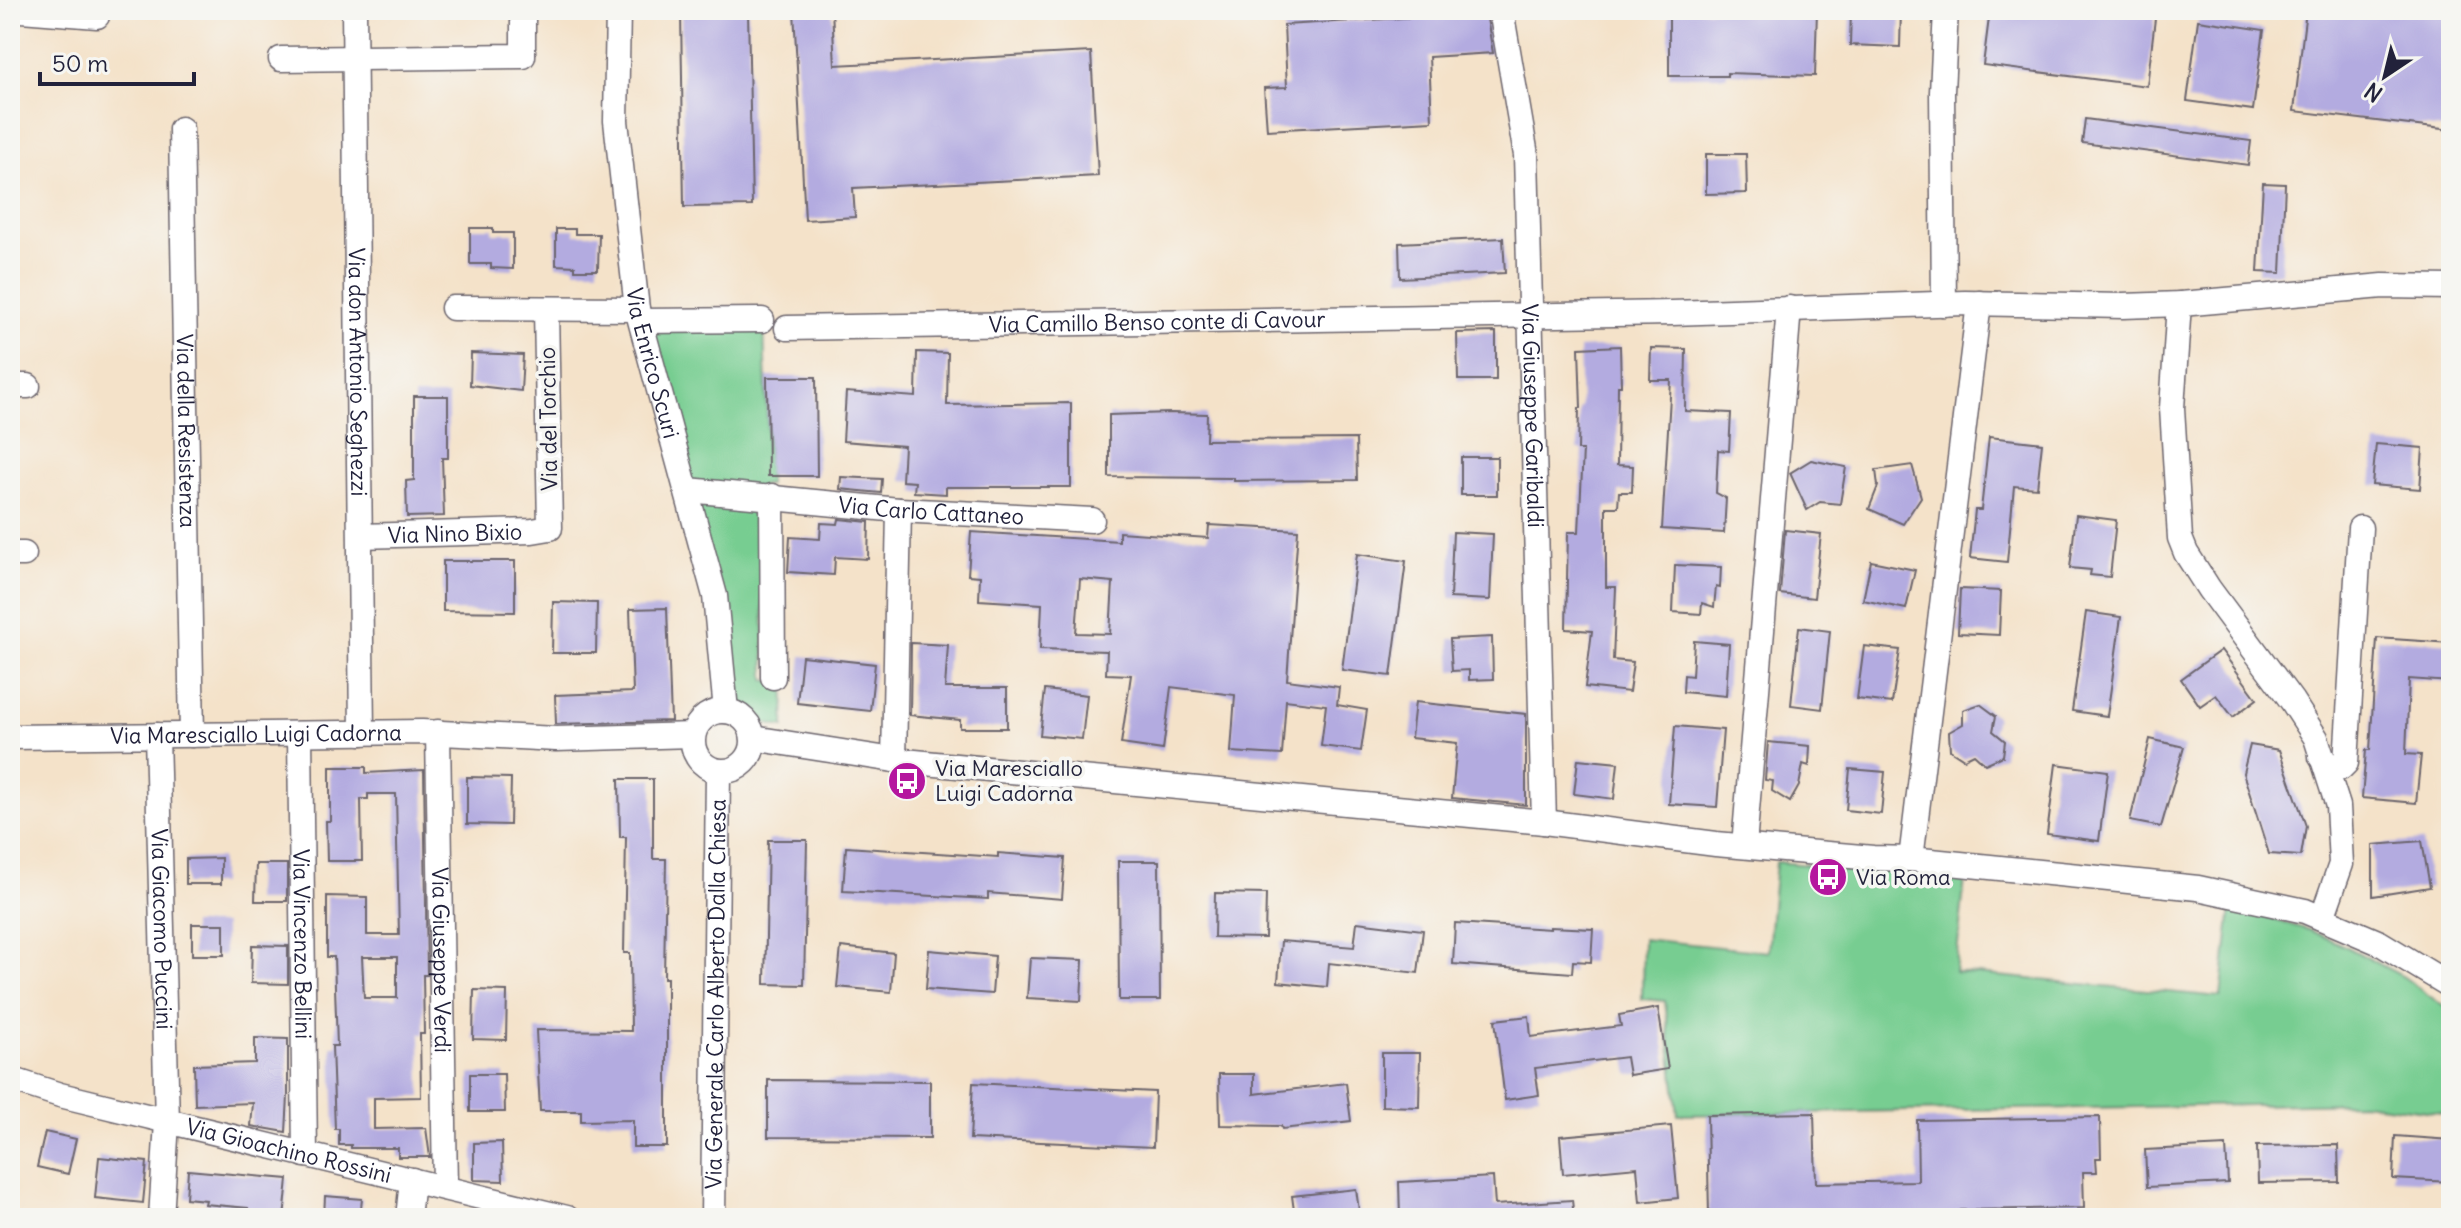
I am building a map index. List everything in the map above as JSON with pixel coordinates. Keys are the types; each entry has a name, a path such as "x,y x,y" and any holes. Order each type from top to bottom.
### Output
{"street":[{"path":"21,10 97,16"},
{"name":"Via don Antonio Seghezzi","path":"354,10 362,733"},
{"path":"281,59 523,56 523,10"},
{"name":"Via Enrico Scuri","path":"618,10 616,121 639,315 715,596 726,711"},
{"name":"Via Giuseppe Garibaldi","path":"1501,10 1526,155 1544,822"},
{"path":"1944,304 1942,92 1946,10"},
{"name":"Via della Resistenza","path":"181,129 192,735"},
{"name":"Via Camillo Benso conte di Cavour","path":"787,328 1529,316 1979,303 2123,306 2383,286 2451,287"},
{"path":"1911,859 1979,303"},
{"path":"2179,304 2172,408 2180,538 2209,589 2316,738 2338,806 2341,864 2322,918"},
{"path":"453,308 546,309 762,320"},
{"path":"1744,846 1789,308"},
{"name":"Via del Torchio","path":"546,309 550,528"},
{"name":"Via Carlo Cattaneo","path":"688,490 899,510 1092,520"},
{"path":"772,496 773,677"},
{"path":"894,760 899,510"},
{"name":"Via Nino Bixio","path":"361,536 550,528"},
{"path":"2321,757 2333,769 2341,768 2346,763 2360,528"},
{"path":"726,711 743,719 753,738 750,754 740,765 718,771 696,756 693,735 699,722 709,714 726,711"},
{"name":"Via Maresciallo Luigi Cadorna","path":"10,737 438,732 556,739 693,735"},
{"name":"Via Giuseppe Verdi","path":"438,732 445,1188"},
{"name":"Via Vincenzo Bellini","path":"300,734 305,1155"},
{"name":"Via Giacomo Puccini","path":"157,735 167,1122 161,1218"},
{"path":"753,738 894,760 1544,822 1744,846 1911,859 2198,888 2305,911 2380,943 2451,986"},
{"name":"Via Generale Carlo Alberto Dalla Chiesa","path":"713,1218 718,771"},
{"name":"Via Gioachino Rossini","path":"10,1079 167,1122 445,1188 527,1213 567,1218"},
{"path":"408,1218 412,1180"}],"green space":[{"path":"652,327 764,327 769,485 761,485 765,680 785,682 784,727 749,716 731,683"},
{"path":"1776,862 1965,879 1955,972 2221,997 2231,908 2309,930 2404,977 2451,1012 2451,1114 2362,1103 1678,1115 1665,1001 1642,999 1643,939 1768,952"}],"building":[{"path":"794,10 832,10 835,65 1091,52 1098,176 853,188 855,217 805,220"},
{"path":"1669,10 1817,10 1815,76 1727,73 1727,76 1669,76"},
{"path":"1851,10 1901,10 1900,47 1850,45"},
{"path":"1990,10 2156,10 2147,86 1983,65"},
{"path":"2306,10 2451,10 2451,130 2294,111"},
{"path":"748,11 752,206 684,207 681,13"},
{"path":"1486,13 1493,53 1429,57 1432,121 1267,130 1264,88 1287,87 1284,25"},
{"path":"2198,20 2264,30 2253,110 2187,101"},
{"path":"2085,119 2251,141 2248,165 2082,143"},
{"path":"1706,154 1746,154 1747,193 1706,194"},
{"path":"2263,183 2285,184 2281,273 2258,272"},
{"path":"470,228 493,228 493,233 513,233 513,269 491,268 491,264 470,264"},
{"path":"556,229 575,229 575,234 599,234 598,270 575,270 575,266 556,265"},
{"path":"1503,238 1505,273 1400,278 1399,243"},
{"path":"1496,332 1496,380 1458,380 1457,333"},
{"path":"1620,346 1617,465 1633,466 1632,492 1619,492 1618,507 1606,507 1606,587 1616,587 1613,660 1633,662 1629,692 1585,687 1592,631 1566,629 1568,532 1579,532 1583,450 1578,450 1581,408 1579,348"},
{"path":"1651,348 1686,349 1685,411 1731,413 1729,451 1718,450 1716,493 1726,498 1724,533 1662,529 1671,380 1650,380"},
{"path":"917,352 948,353 947,405 1071,403 1071,487 946,487 946,494 914,492 915,482 902,481 904,446 843,441 846,392 916,397"},
{"path":"471,353 523,355 521,391 470,385"},
{"path":"767,377 816,377 817,476 768,476"},
{"path":"414,396 448,396 448,458 442,458 444,516 407,517 406,481 414,480"},
{"path":"1207,414 1206,440 1356,439 1357,480 1234,481 1234,478 1109,477 1109,415"},
{"path":"1989,437 2042,443 2037,488 2014,486 2007,562 1970,558 1975,510 1981,510"},
{"path":"2376,444 2423,448 2420,489 2372,485"},
{"path":"1461,457 1497,457 1497,495 1461,495"},
{"path":"1811,460 1846,467 1840,504 1820,502 1807,510 1790,473"},
{"path":"1912,465 1921,497 1903,524 1869,509 1878,486 1876,470"},
{"path":"841,477 882,479 881,493 840,489"},
{"path":"2076,515 2116,520 2110,577 2090,575 2091,570 2070,568"},
{"path":"839,519 869,522 868,559 835,557 834,575 788,572 790,537 820,539 821,523 838,524"},
{"path":"1209,525 1298,530 1287,680 1339,687 1337,705 1367,710 1361,751 1321,746 1326,705 1286,700 1282,755 1231,752 1235,695 1171,687 1163,750 1121,744 1131,675 1106,674 1107,651 1040,649 1042,604 979,600 980,576 968,575 971,532 1119,541 1119,532 1208,538","holes":["1080,579 1113,582 1110,634 1076,633"]},
{"path":"1785,530 1821,534 1814,598 1780,594"},
{"path":"1453,532 1493,534 1490,600 1450,598"},
{"path":"1357,554 1406,561 1391,676 1342,670"},
{"path":"443,561 515,561 515,612 443,611"},
{"path":"1871,561 1915,570 1906,609 1863,600"},
{"path":"1675,565 1721,567 1720,588 1716,587 1714,607 1702,603 1701,614 1673,612"},
{"path":"1960,589 2001,591 1999,635 1958,633"},
{"path":"553,602 597,603 596,653 552,653"},
{"path":"667,608 671,721 556,724 555,695 633,692 630,609"},
{"path":"2086,612 2121,617 2107,716 2072,711"},
{"path":"1799,627 1830,631 1822,709 1791,705"},
{"path":"1492,637 1493,679 1469,680 1469,670 1452,671 1450,639"},
{"path":"2377,638 2451,643 2451,682 2409,679 2406,754 2421,755 2416,803 2362,798 2366,750 2370,750"},
{"path":"1694,641 1729,644 1726,696 1683,692 1684,675 1692,676"},
{"path":"911,643 948,645 945,688 1007,688 1007,728 960,728 960,720 910,715"},
{"path":"1864,646 1900,650 1892,703 1857,699"},
{"path":"2221,650 2257,699 2233,717 2216,695 2200,706 2181,679"},
{"path":"802,656 875,664 870,711 797,703"},
{"path":"1045,690 1087,695 1082,739 1040,735"},
{"path":"1415,702 1526,714 1526,805 1452,798 1457,743 1411,738"},
{"path":"1980,704 1996,716 1993,731 2005,741 2003,756 1985,764 1974,754 1964,759 1950,750 1949,732 1963,724 1963,710"},
{"path":"1675,726 1723,730 1717,807 1669,804"},
{"path":"2150,739 2184,747 2161,827 2130,821"},
{"path":"1768,742 1810,746 1809,766 1803,764 1799,786 1790,802 1772,791 1773,781 1765,780"},
{"path":"2250,745 2279,750 2306,826 2301,856 2269,854 2243,773"},
{"path":"1578,759 1618,763 1614,799 1574,794"},
{"path":"2056,764 2108,771 2099,841 2047,834"},
{"path":"330,767 366,767 366,773 424,770 427,975 423,975 424,1034 420,1034 421,1097 374,1098 374,1129 426,1128 430,1157 398,1157 398,1148 339,1145 339,1129 335,1129 332,1046 337,1046 334,957 327,957 327,896 367,897 367,935 399,935 396,794 368,794 368,799 361,799 362,861 327,861 326,821 330,821","holes":["362,957 397,957 397,998 364,998"]},
{"path":"1850,769 1885,772 1881,814 1846,810"},
{"path":"467,777 511,778 510,825 467,824"},
{"path":"619,779 653,779 653,859 666,859 664,978 667,978 667,1147 633,1147 633,1120 581,1121 581,1111 540,1111 536,1030 631,1031 630,953 624,953 626,837 620,837"},
{"path":"768,840 807,840 804,985 765,984"},
{"path":"2422,841 2430,887 2373,896 2373,845"},
{"path":"846,847 1065,858 1062,899 988,893 988,899 843,891"},
{"path":"221,858 221,884 186,884 186,859"},
{"path":"1118,861 1159,861 1160,1000 1119,1000"},
{"path":"256,864 287,864 287,901 255,901"},
{"path":"1215,893 1266,894 1265,938 1214,937"},
{"path":"1357,922 1423,930 1418,973 1329,963 1327,987 1278,982 1281,941 1354,947"},
{"path":"1455,923 1593,929 1591,962 1573,961 1572,973 1453,964"},
{"path":"192,924 224,924 224,955 192,955"},
{"path":"252,945 288,946 288,984 251,983"},
{"path":"841,947 894,953 891,992 837,987"},
{"path":"929,950 995,956 992,994 926,989"},
{"path":"1030,958 1083,960 1081,1001 1027,998"},
{"path":"474,990 507,991 506,1040 473,1039"},
{"path":"1658,1008 1668,1069 1629,1075 1626,1057 1535,1068 1539,1095 1505,1100 1495,1020 1529,1016 1531,1037 1621,1026 1619,1015"},
{"path":"255,1038 288,1039 286,1132 251,1126 253,1103 195,1105 194,1065 255,1063"},
{"path":"1382,1053 1420,1053 1419,1107 1382,1106"},
{"path":"470,1074 504,1074 505,1112 470,1112"},
{"path":"1219,1074 1254,1074 1254,1094 1346,1083 1351,1121 1282,1129 1281,1126 1220,1125"},
{"path":"768,1080 930,1081 930,1138 768,1137"},
{"path":"973,1083 1155,1092 1153,1147 970,1139"},
{"path":"1814,1113 1816,1183 1918,1181 1917,1120 2100,1117 2101,1158 2096,1158 2097,1172 2083,1172 2084,1208 1961,1210 1962,1218 1811,1218 1811,1214 1709,1216 1707,1115"},
{"path":"1671,1126 1678,1198 1640,1202 1637,1167 1563,1174 1560,1136"},
{"path":"45,1132 76,1139 68,1174 37,1167"},
{"path":"2395,1136 2451,1140 2451,1182 2393,1179"},
{"path":"502,1142 503,1181 474,1180 474,1143"},
{"path":"2338,1145 2339,1182 2258,1183 2257,1146"},
{"path":"2226,1146 2228,1183 2147,1187 2145,1150"},
{"path":"99,1157 147,1162 143,1203 95,1198"},
{"path":"188,1170 288,1179 284,1218 248,1218 248,1208 205,1204 206,1200 186,1198"},
{"path":"1493,1177 1495,1205 1572,1200 1574,1218 1400,1218 1399,1182"},
{"path":"1356,1189 1360,1218 1295,1218 1292,1196"},
{"path":"325,1196 362,1199 360,1218 324,1218"}],"place":[{"name":"Via Maresciallo Luigi Cadorna","path":"907,781"},
{"name":"Via Roma","path":"1828,877"}]}
